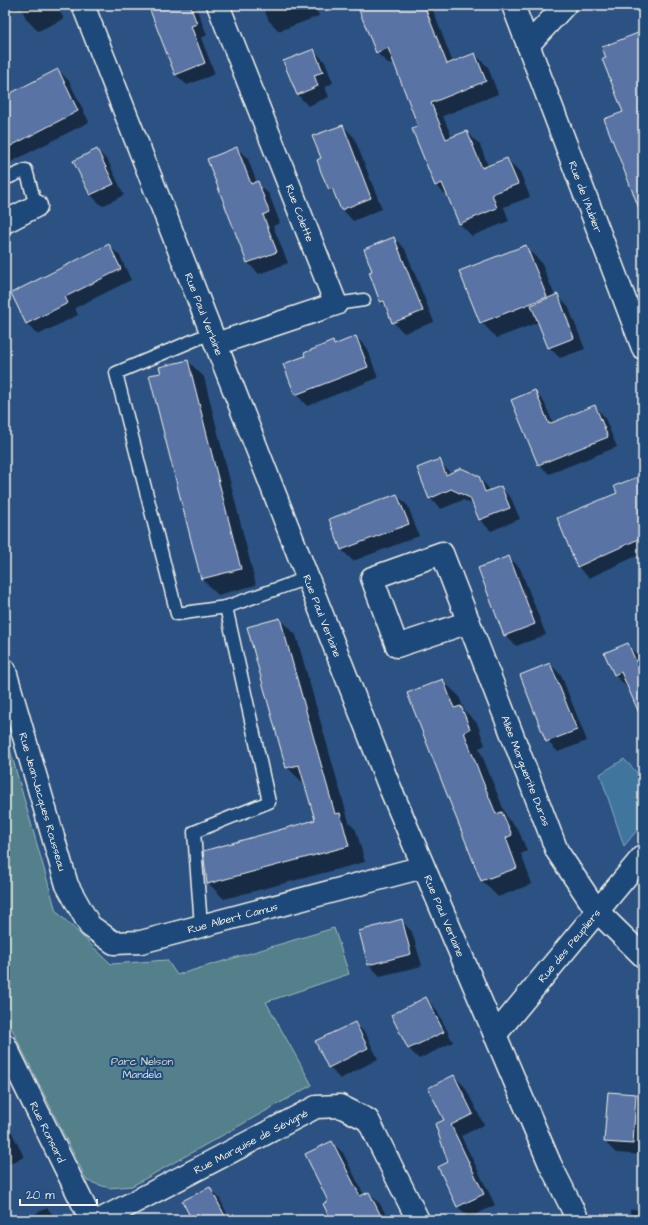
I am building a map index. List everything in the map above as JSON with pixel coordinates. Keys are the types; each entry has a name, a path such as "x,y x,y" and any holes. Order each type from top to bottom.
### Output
{"street":[{"name":"Rue Paul Verlaine","path":"83,5 388,783 550,1164 578,1220"},
{"name":"Rue Colette","path":"218,5 336,304"},
{"name":"Rue de l'Aubier","path":"513,5 643,348"},
{"path":"528,45 565,5"},
{"path":"5,222 36,206"},
{"path":"214,338 336,304"},
{"name":"Allée Marguerite Duras","path":"469,622 397,646 372,578 442,553 469,622 557,852 597,911 643,956"},
{"name":"Rue Jean-Jacques Rousseau","path":"5,672 67,885"},
{"name":"Rue des Peupliers","path":"495,1035 643,856"},
{"name":"Rue Albert Camus","path":"67,885 90,926 114,943 141,942 423,867"},
{"name":"Rue Ronsard","path":"5,1044 91,1220"},
{"name":"Rue Marquise de Sévigné","path":"100,1220 316,1107 340,1106 368,1120 418,1220"}],"lane":[{"path":"5,179 26,170 36,206"},
{"path":"336,304 364,300"},
{"path":"214,338 116,373 178,614 226,607 307,578"},
{"path":"201,926 194,832 269,802 226,607"}],"green space":[{"name":"Parc Nelson Mandela","path":"5,732 56,911 111,964 167,960 177,975 334,928 349,974 266,1002 312,1085 132,1186 109,1188 87,1181 5,1015"}],"water":[{"path":"624,759 643,779 643,823 624,846 600,774"}],"building":[{"path":"148,5 190,5 197,24 191,26 205,63 175,75"},
{"path":"357,5 424,5 447,64 475,53 486,81 431,103 446,139 467,131 482,168 507,158 518,184 492,194 497,208 459,224 442,183 435,186 412,129 418,126 388,48 376,53"},
{"path":"643,31 642,216 604,119 623,112 602,59 606,58 602,47"},
{"path":"314,49 323,72 314,75 318,86 297,95 283,61"},
{"path":"58,69 78,111 5,149 5,96"},
{"path":"343,125 371,198 341,210 332,188 329,190 321,172 317,160 321,158 312,136"},
{"path":"237,147 251,184 258,181 269,212 263,215 277,252 247,263 207,159"},
{"path":"97,149 114,184 90,195 73,161"},
{"path":"394,237 423,311 392,323 384,301 380,302 369,272 372,271 364,249"},
{"path":"109,244 121,269 65,297 68,303 26,324 11,293"},
{"path":"526,245 547,297 480,323 459,271"},
{"path":"558,294 574,338 548,348 531,305"},
{"path":"356,336 368,367 295,395 283,364 305,356 304,353 333,341 334,345"},
{"path":"188,360 241,569 201,579 149,375 161,373 159,367"},
{"path":"535,390 549,424 595,405 608,437 538,465 511,400"},
{"path":"440,459 446,475 461,468 479,476 485,492 501,486 510,508 479,520 470,498 451,489 429,499 417,468"},
{"path":"643,475 643,537 577,567 557,518 617,493 614,486"},
{"path":"397,494 409,524 341,550 329,519"},
{"path":"509,556 535,624 504,636 478,568"},
{"path":"280,618 335,814 340,813 349,846 207,884 203,851 315,820 299,765 286,768 247,627"},
{"path":"628,643 637,664 643,661 643,722 621,672 614,675 604,653"},
{"path":"550,663 577,730 546,742 520,675"},
{"path":"443,679 454,708 461,706 470,729 464,732 496,814 502,812 512,835 506,838 517,868 481,881 407,693"},
{"path":"402,919 411,954 368,965 359,931"},
{"path":"426,997 444,1032 408,1049 391,1015"},
{"path":"355,1022 368,1048 328,1068 315,1041"},
{"path":"454,1075 473,1114 451,1125 484,1194 457,1207 438,1167 448,1162 435,1124 444,1120 428,1088"},
{"path":"608,1092 636,1094 633,1144 604,1142"},
{"path":"332,1141 360,1196 369,1192 383,1220 331,1220 323,1204 328,1201 305,1154"},
{"path":"210,1187 227,1220 192,1220 182,1201"}]}
